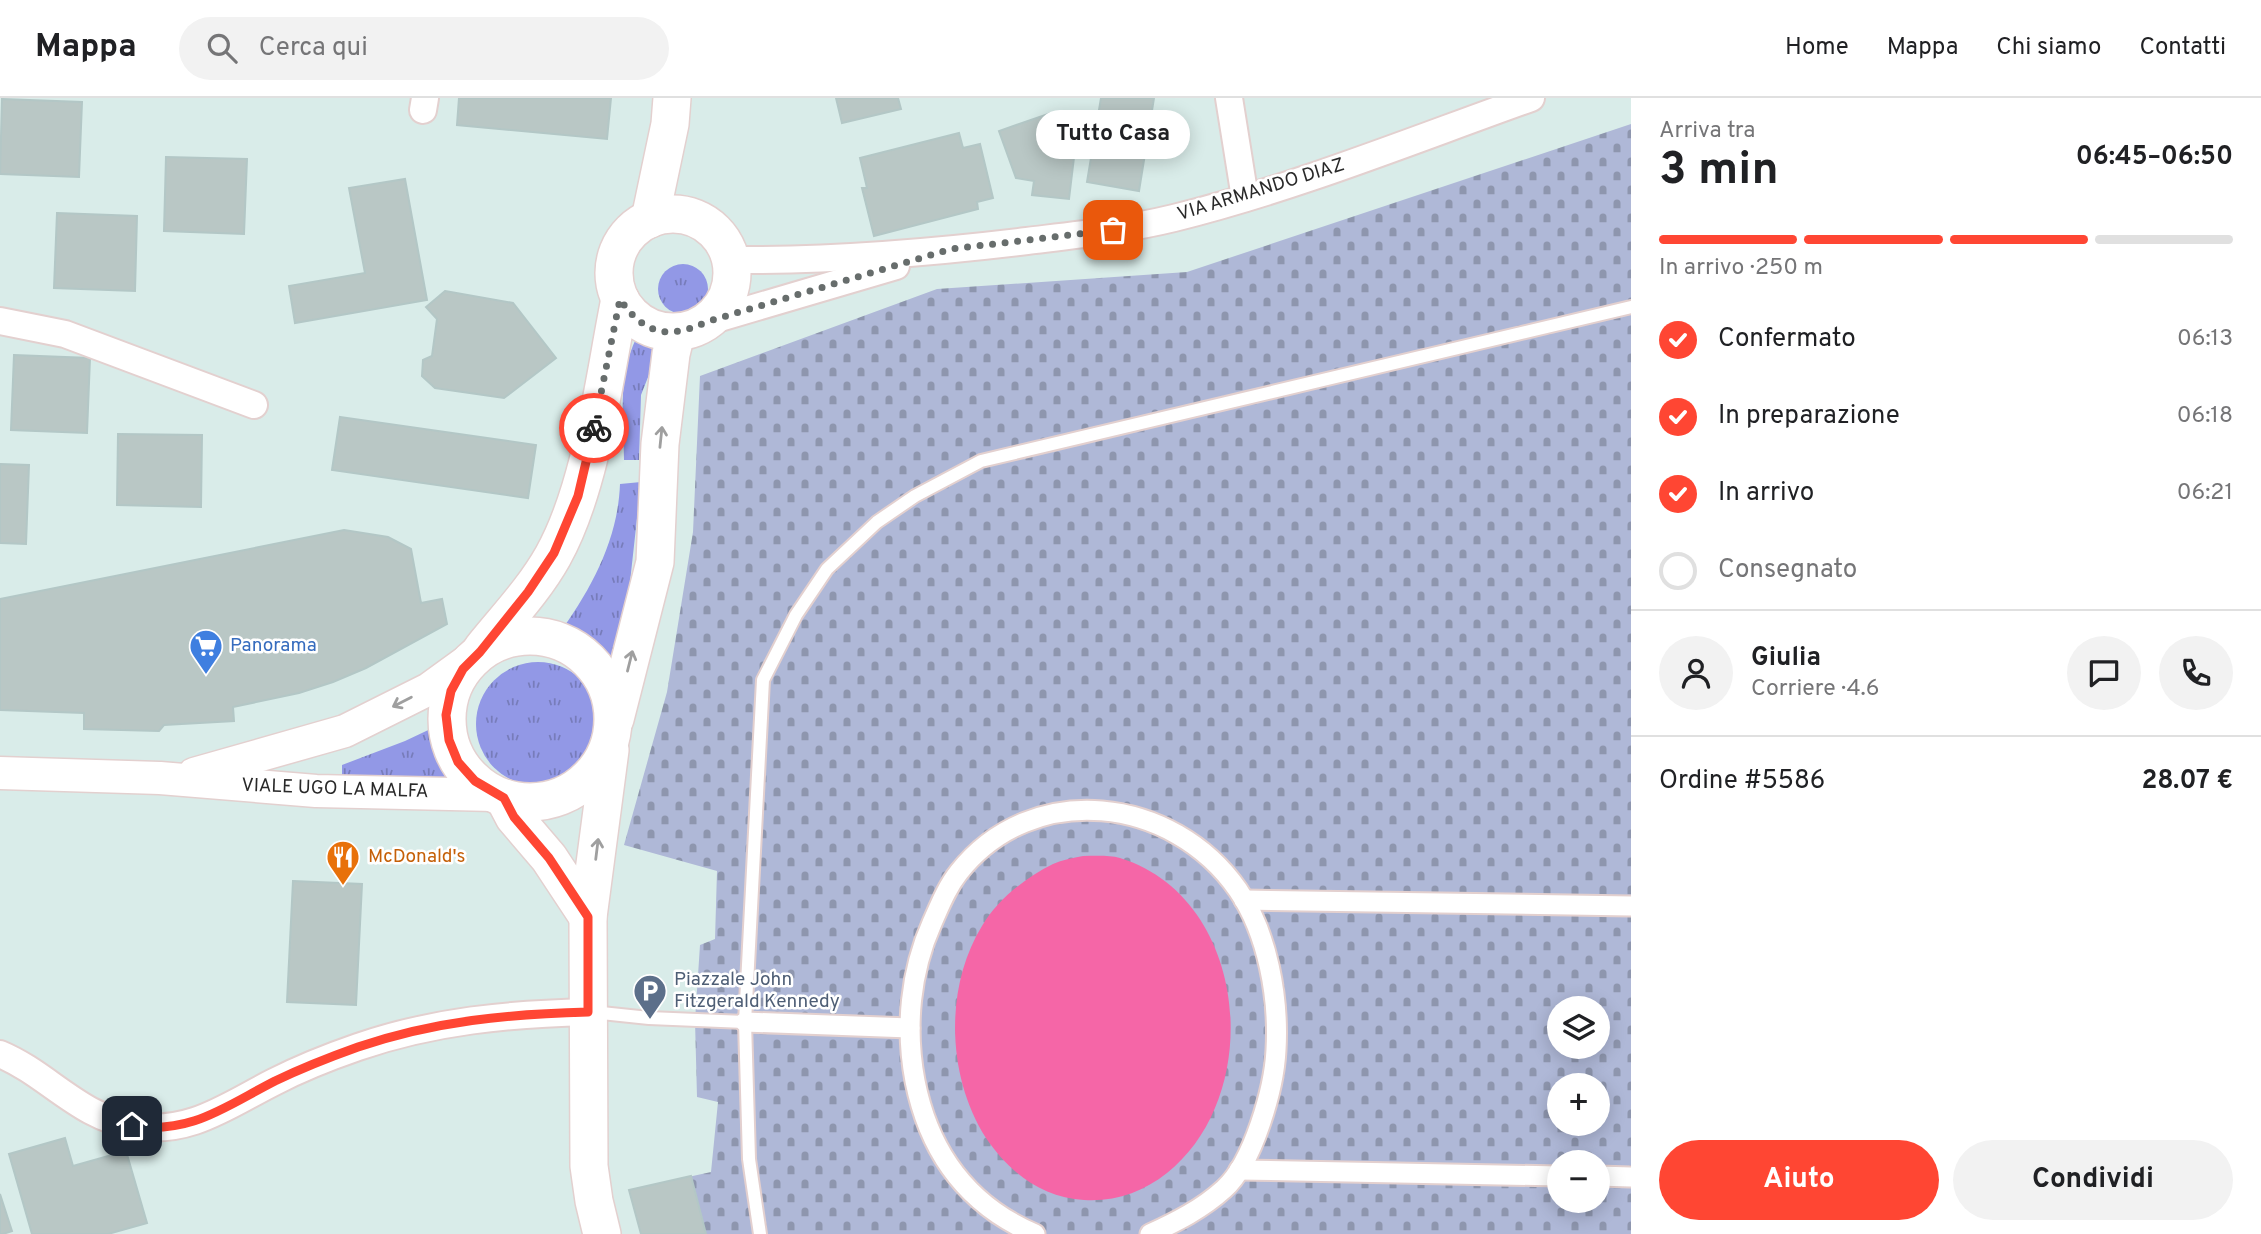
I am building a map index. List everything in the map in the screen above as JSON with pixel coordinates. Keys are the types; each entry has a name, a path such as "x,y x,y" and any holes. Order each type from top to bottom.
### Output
{"main road":[{"path":"671,111 694,219"},
{"path":"650,219 671,111"},
{"path":"620,299 587,462 565,531 538,579 480,652 463,669 451,691 446,715 449,740 458,762 475,781 500,796 527,802 549,800 571,791 589,778 603,760 655,562 660,444 671,354 691,327 719,310 728,294 732,277 730,260 724,243 714,230 684,215 666,215 650,219 634,229 622,244 615,262 614,281 620,299 641,323 656,330 691,327"},
{"path":"480,652 501,640 525,635 549,637 571,646 590,661 604,680 612,704 612,733 588,917 589,1166 602,1234"},
{"path":"500,796 549,858 588,917"}],"street":[{"path":"1229,98 1245,198"},
{"name":"VIA ARMANDO DIAZ","path":"730,260 820,259 951,249 1113,230 1172,218 1245,198 1531,98"},
{"path":"691,327 951,249"},
{"path":"0,321 65,334 254,405"},
{"name":"VIALE UGO LA MALFA","path":"174,780 345,731 429,689 480,652"},
{"name":"VIALE UGO LA MALFA","path":"0,773 174,780 316,791 500,796"},
{"path":"1035,1234 996,1212 971,1192 935,1144 918,1094 913,1069 910,1028 914,981 925,938 949,885 980,850 1024,823 1080,809 1118,812 1155,822 1171,830 1220,867 1244,900 1257,928 1269,970 1275,1006 1276,1052 1271,1085 1262,1118 1239,1170 1223,1189 1199,1208 1150,1234"},
{"path":"1244,900 1631,906"},
{"path":"0,1054 98,1115 132,1126 163,1128 204,1119 302,1069 399,1035 485,1017 588,1012"},
{"path":"745,1022 910,1028"},
{"path":"1239,1170 1547,1175"},
{"path":"1610,1176 1631,1177"}],"lane":[{"path":"760,1234 749,1159 745,1022 763,680 796,615 827,569 877,522 915,496 981,461 1631,307"},
{"path":"588,1012 649,1018 745,1022"}],"green space":[{"path":"1631,124 1631,1234 641,1234 629,1190 711,1172 718,1102 697,1097 695,1021 700,945 715,939 717,871 624,845 667,692 693,532 700,376 937,289 1187,272"},
{"path":"673,265 693,265 707,279 707,299 693,313 673,313 659,299 659,279"},
{"path":"641,329 663,339 641,395 639,460 624,460 625,377 633,345"},
{"path":"641,482 630,582 612,670 586,649 558,635 601,564 614,525 620,484"},
{"path":"538,662 562,667 582,680 595,700 600,724 595,748 582,768 562,781 538,786 514,781 494,768 481,748 476,724 481,700 494,680 514,667"},
{"path":"441,724 448,754 461,782 342,779 342,765"}],"shaded area":[{"path":"1083,856 1120,858 1163,880 1196,913 1218,954 1229,1001 1230,1049 1220,1096 1199,1138 1167,1173 1148,1186 1118,1197 1095,1200 1069,1198 1041,1188 1016,1172 995,1150 973,1114 964,1088 955,1032 961,977 970,950 988,916 1004,898 1032,876 1056,863"}],"building":[{"path":"459,98 611,98 607,139 457,125"},
{"path":"836,98 898,98 901,109 842,123"},
{"path":"1101,98 1154,98 1139,191 1087,182"},
{"path":"2,99 82,102 79,177 0,174"},
{"path":"1051,113 1079,116 1069,199 1032,195 1034,181 1016,178 999,131"},
{"path":"959,133 963,148 980,144 993,198 977,202 978,209 874,236 862,188 867,188 860,158"},
{"path":"166,157 247,159 244,234 164,231"},
{"path":"405,179 427,300 295,323 289,286 365,273 349,188"},
{"path":"57,213 137,216 135,291 54,288"},
{"path":"445,291 513,303 556,358 504,398 435,388 422,376 423,360 432,356 437,319 426,307"},
{"path":"14,355 90,358 87,433 11,430"},
{"path":"340,417 536,445 528,498 332,470"},
{"path":"118,434 202,435 201,507 117,505"},
{"path":"0,464 29,465 26,544 0,543"},
{"path":"344,530 388,537 411,549 421,603 442,599 447,624 366,668 333,682 299,693 233,707 234,721 164,725 159,731 84,729 84,713 0,710 0,599"},
{"path":"293,881 362,884 356,1005 287,1002"},
{"path":"65,1138 73,1166 126,1151 147,1223 108,1234 32,1234 9,1154"},
{"path":"691,1176 706,1234 641,1234 629,1190"},
{"path":"0,1194 12,1231 3,1234 0,1234"}],"way so far":[{"path":"594,428 620,299 641,323 656,330 676,333 951,249 1113,230"}],"place":[{"name":"Tutto Casa","path":"1113,230"},
{"name":"Panorama","path":"206,676"},
{"name":"McDonald's","path":"343,887"},
{"name":"Piazzale John Fitzgerald Kennedy","path":"650,1021"}],"route":[{"path":"132,1126 172,1127 204,1119 302,1069 359,1047 421,1029 502,1015 588,1012 588,917 549,858 514,817 504,798 475,781 458,762 449,740 446,715 451,691 463,669 528,592 554,553 578,496 594,428"}]}
